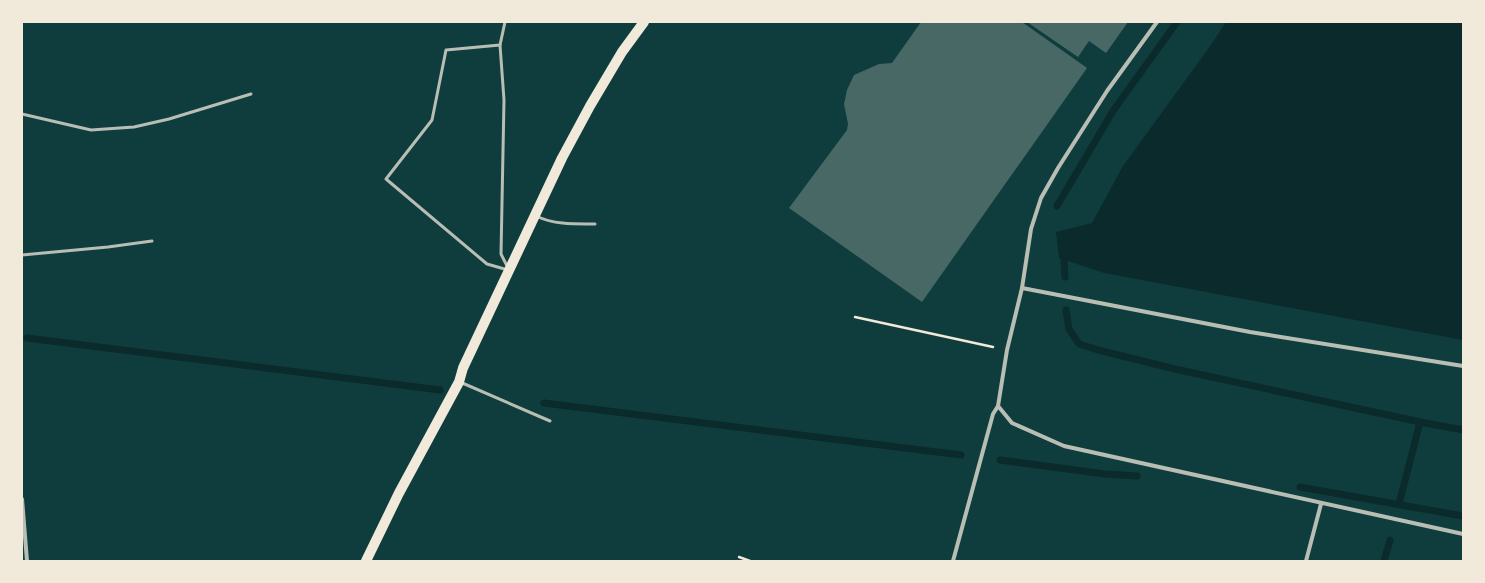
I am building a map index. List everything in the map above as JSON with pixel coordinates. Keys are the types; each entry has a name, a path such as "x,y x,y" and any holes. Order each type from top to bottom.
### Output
{"main road":[{"path":"366,561 398,493 458,382 463,368 535,216 590,106 622,52 644,22"}],"street":[{"path":"953,561 993,414 998,406 1007,350 1022,288 1031,229 1041,198 1058,168 1107,91 1157,22"},
{"path":"1022,288 1272,336 1463,366"},
{"path":"998,406 1012,423 1064,446 1321,504 1463,534"},
{"path":"22,499 27,561"},
{"path":"1306,561 1321,504"}],"lane":[{"path":"505,22 500,45 504,100 501,254 509,271"},
{"path":"500,45 446,50 432,120 386,179 487,264 509,271"},
{"path":"22,114 90,130 134,127 251,94"},
{"path":"535,216 546,221 571,224 595,224"},
{"path":"22,255 108,247 152,240"},
{"path":"458,382 550,421"}],"path":[{"path":"855,317 1007,350"},
{"path":"739,557 750,561"}],"water":[{"path":"1226,22 1463,22 1463,340 1104,273 1059,258 1056,232 1092,223 1123,166"}],"building":[{"path":"921,22 1022,22 1087,68 922,302 789,208 847,130 848,124 844,104 847,90 854,75 879,64 892,63"},
{"path":"1027,22 1128,22 1106,53 1089,41 1078,57"}],"waterway":[{"path":"1057,206 1113,111 1177,22"},
{"path":"1064,260 1065,277"},
{"path":"1066,310 1069,329 1079,344 1098,350 1175,369 1463,430"},
{"path":"27,338 440,390"},
{"path":"544,403 961,455"},
{"path":"1399,504 1420,422"},
{"path":"1000,460 1105,474 1137,476"},
{"path":"1300,487 1463,516"},
{"path":"1384,561 1390,540"}]}
